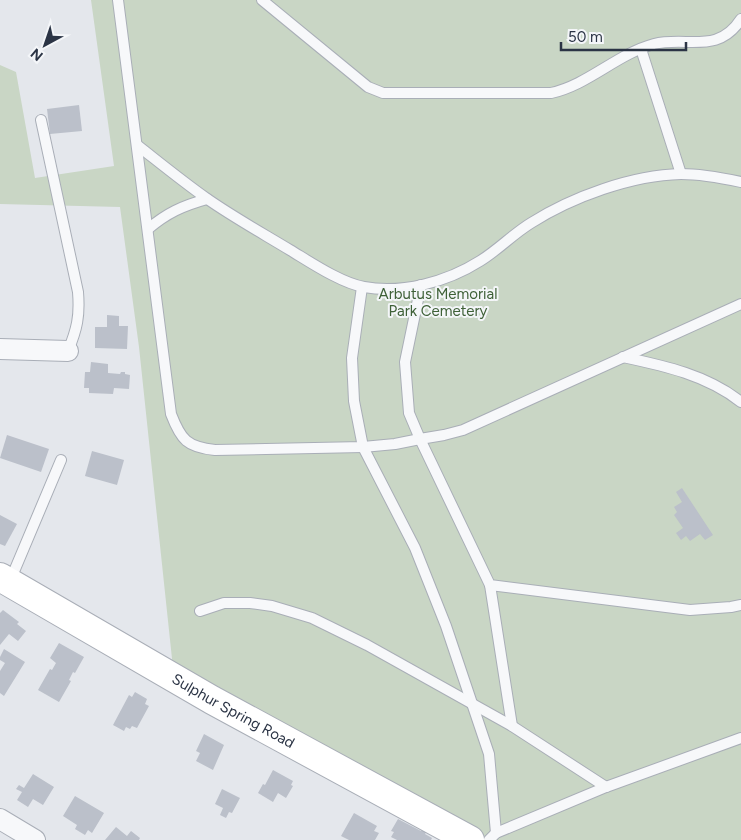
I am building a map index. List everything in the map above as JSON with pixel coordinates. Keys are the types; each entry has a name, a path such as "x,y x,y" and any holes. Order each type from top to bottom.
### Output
{"main road":[{"name":"Sulphur Spring Road","path":"5,579 212,700 470,840"}],"street":[{"path":"0,349 68,351"},
{"path":"0,819 35,840"}],"lane":[{"path":"118,0 171,414 177,429 187,442 198,448 215,450 363,447 394,444 463,430 741,304"},
{"path":"262,0 368,87 383,93 551,93 567,89 641,48 657,44 715,41 728,34 741,19"},
{"path":"641,48 681,174"},
{"path":"41,120 78,292 80,313 77,330 68,351"},
{"path":"137,145 207,199 336,277 362,287 388,289 421,285 458,273 480,261 532,222 568,203 610,187 650,178 681,174 741,182"},
{"path":"148,229 163,216 181,206 207,199"},
{"path":"421,285 405,362 409,413 490,585 512,726"},
{"path":"362,287 352,358 354,401 363,447 415,548 446,626 472,703 489,754 493,836 606,788 741,738"},
{"path":"623,357 695,376 726,390 741,402"},
{"path":"5,579 61,460"},
{"path":"490,585 690,610 741,605"},
{"path":"200,611 224,603 250,603 272,606 312,618 367,645 512,726 606,788"}],"green space":[{"name":"Arbutus Memorial Park Cemetery","path":"91,0 741,0 741,840 492,840 173,668 139,347 120,207 0,204 0,65 16,72 35,178 114,166"}],"building":[{"path":"79,105 82,131 50,134 47,109"},
{"path":"107,315 119,316 119,326 128,326 127,349 95,348 95,327 107,327"},
{"path":"91,362 108,364 108,373 120,374 125,372 125,374 130,375 129,389 114,388 113,394 89,393 89,388 84,388 85,372 90,372"},
{"path":"7,435 49,449 41,472 0,458"},
{"path":"92,451 124,460 117,485 85,476"},
{"path":"682,488 713,535 705,540 700,534 690,541 686,536 681,540 676,533 683,528 674,515 677,512 674,507 682,502 676,492"},
{"path":"0,515 17,524 5,546 0,544"},
{"path":"3,610 19,622 17,624 26,631 18,641 9,634 0,645 0,613"},
{"path":"59,643 84,657 75,673 73,672 69,680 71,681 59,702 38,690 50,669 52,670 56,663 50,658"},
{"path":"4,649 25,662 4,696 0,693 0,671 5,663 0,660 0,657"},
{"path":"135,692 147,699 145,704 149,706 137,728 132,726 130,729 126,727 124,731 113,725 129,695 132,697"},
{"path":"204,734 224,745 213,770 196,761 200,753 196,751"},
{"path":"273,770 293,781 291,785 293,786 286,798 278,793 273,802 258,793"},
{"path":"33,774 54,787 43,805 33,799 28,807 17,800 22,792 16,789 19,785 24,788"},
{"path":"222,789 240,798 232,813 229,812 226,818 220,815 223,808 215,804"},
{"path":"75,796 104,813 92,833 88,830 85,835 75,829 77,825 63,816"},
{"path":"354,813 377,826 374,831 379,833 375,840 349,840 341,836"},
{"path":"398,819 421,831 423,829 427,831 425,834 432,838 431,840 397,840 391,837 394,832 391,831"},
{"path":"116,827 127,836 131,831 140,838 139,840 105,840"}]}
